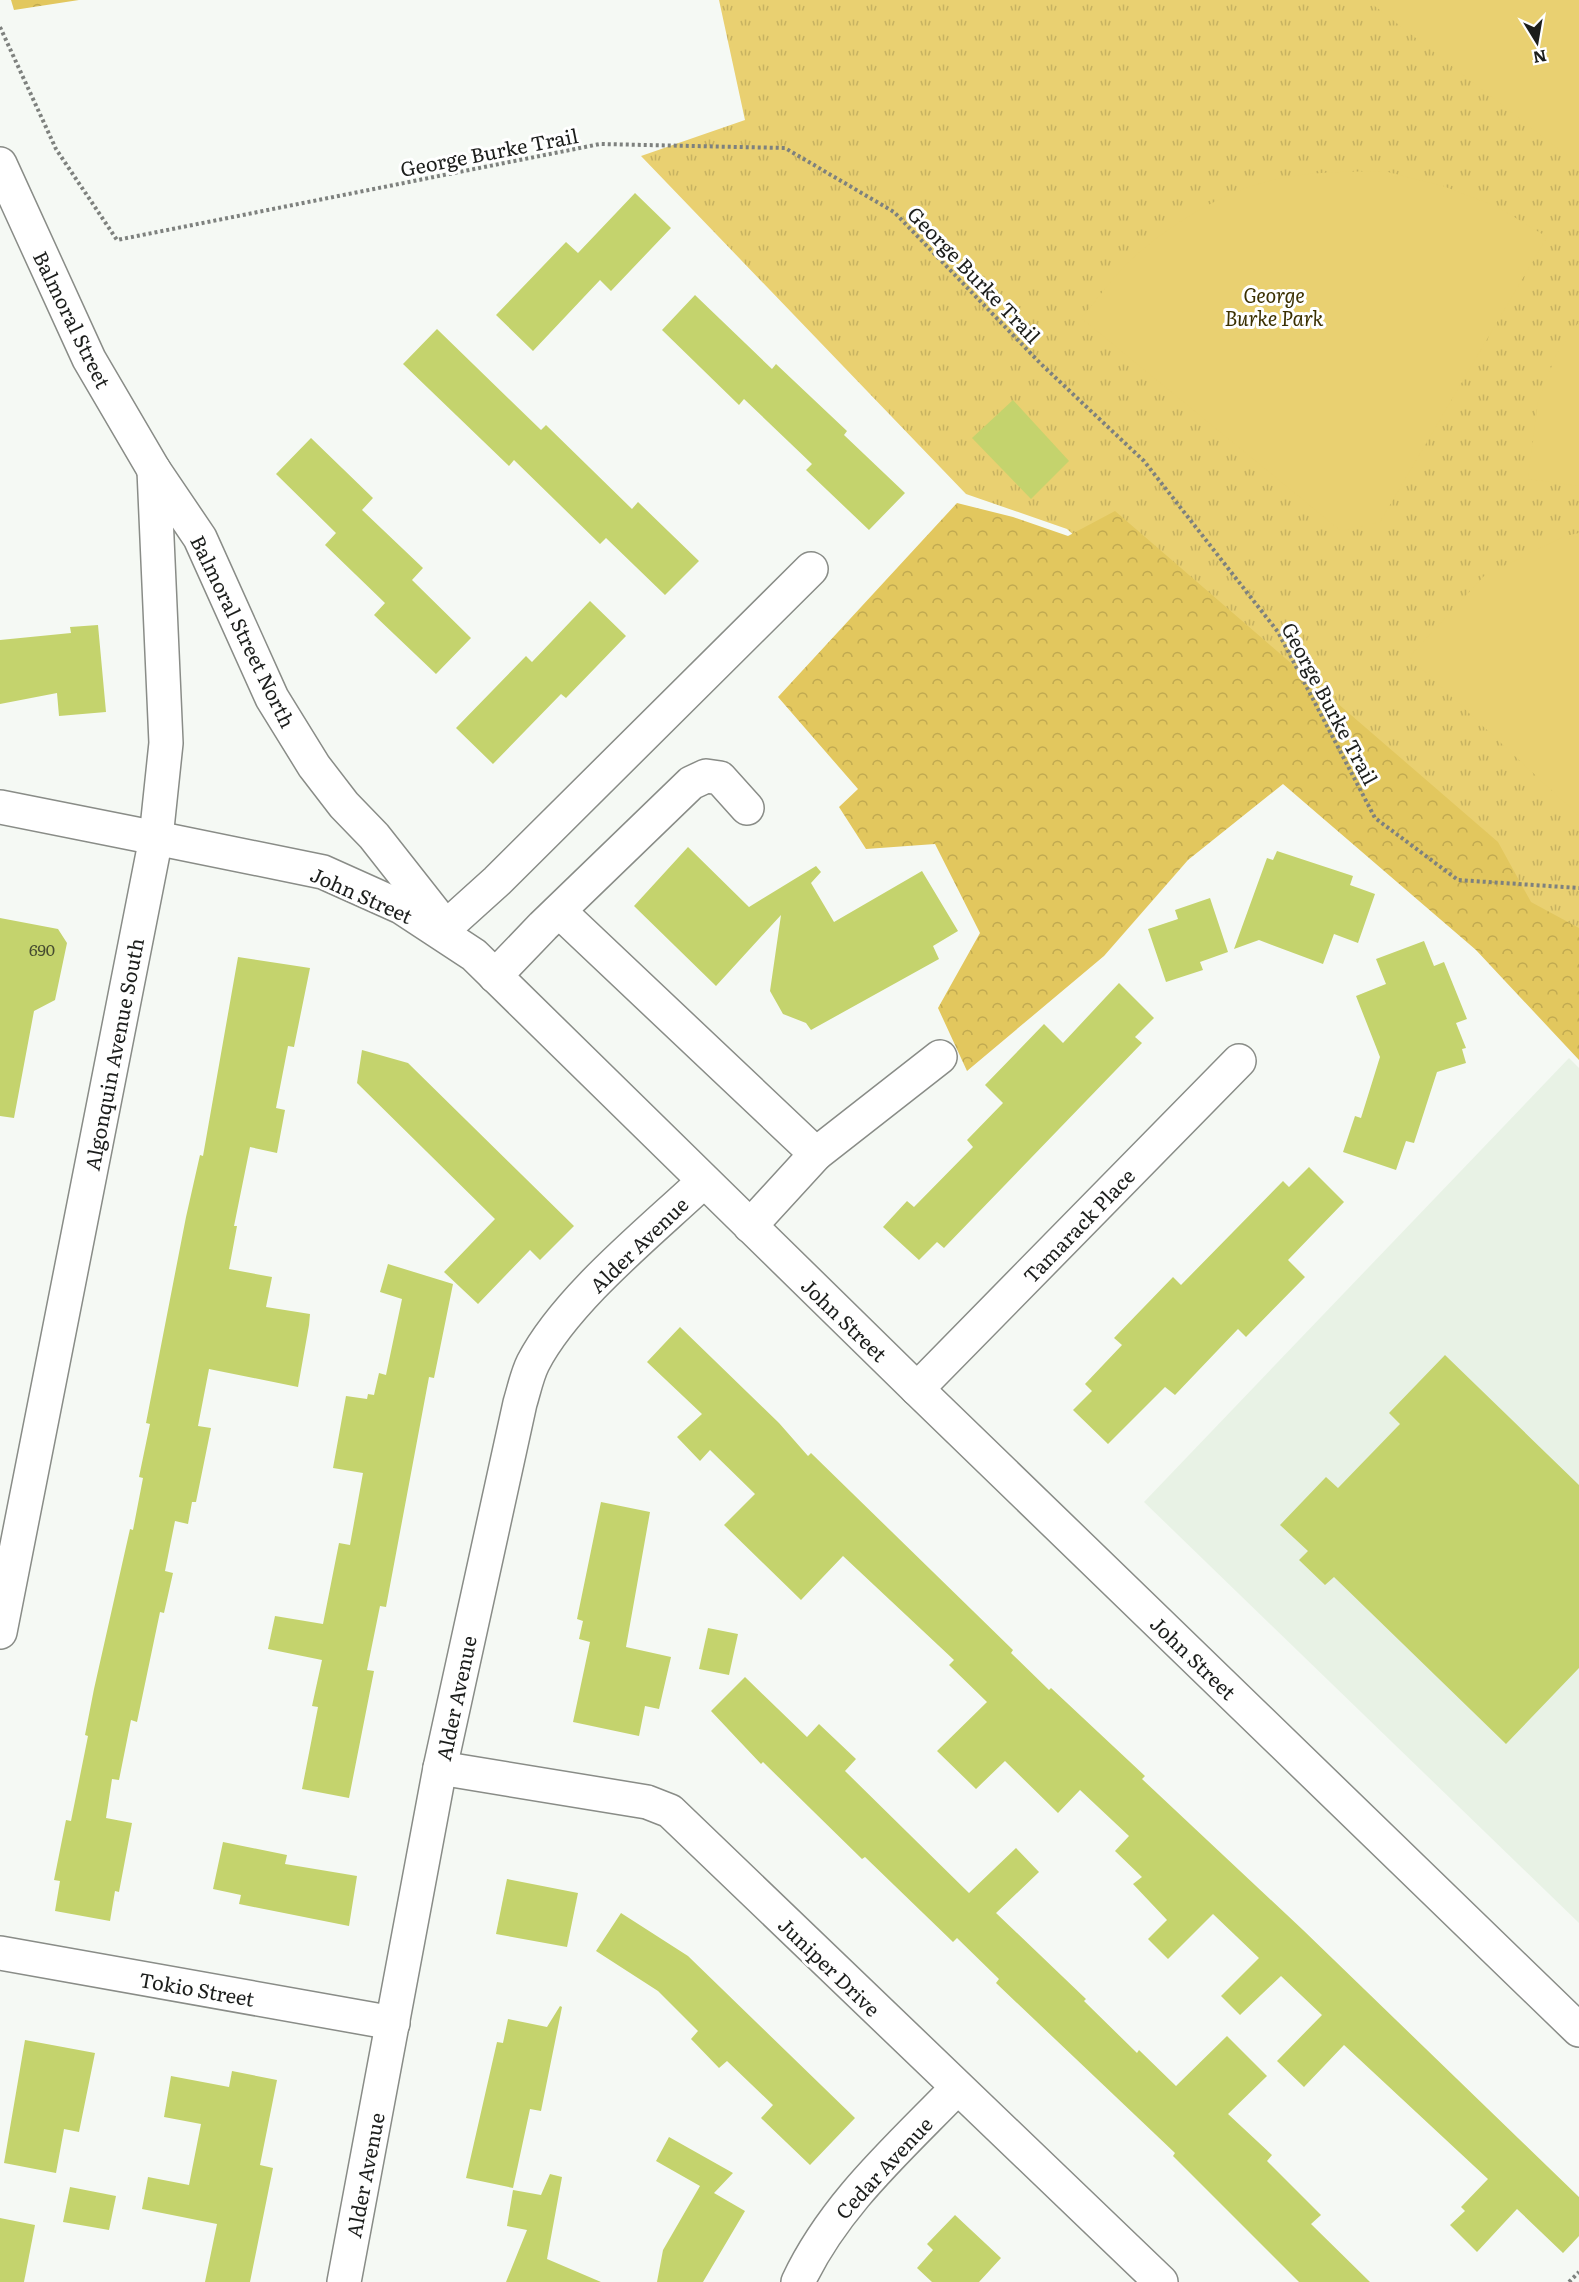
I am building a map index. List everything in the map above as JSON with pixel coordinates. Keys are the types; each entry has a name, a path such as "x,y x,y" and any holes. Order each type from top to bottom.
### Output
{"main road":[{"name":"Balmoral Street","path":"0,164 89,359 154,470"},
{"name":"Algonquin Avenue South","path":"0,1632 156,838 166,743 154,470"},
{"name":"Balmoral Street North","path":"154,470 200,538 273,698 314,766 344,805 374,836 446,927 485,966"},
{"path":"446,927 497,881 811,569"},
{"path":"485,966 559,911 691,783 706,776 720,778 747,808"},
{"name":"John Street","path":"0,807 323,872 401,907 485,966 917,1389 1579,2030"},
{"path":"559,911 816,1154"},
{"path":"750,1226 816,1154 940,1057"},
{"name":"Tamarack Place","path":"917,1389 1239,1061"},
{"name":"Alder Avenue","path":"344,2282 441,1768 509,1444 532,1364 551,1335 600,1279 704,1181"},
{"name":"Juniper Drive","path":"441,1768 648,1802 670,1811 1161,2282"},
{"name":"Tokio Street","path":"0,1953 393,2024"},
{"name":"Cedar Avenue","path":"798,2282 809,2257 844,2206 957,2088"}],"path":[{"name":"George Burke Trail","path":"0,27 56,148 117,240 600,144 785,148 894,212 1041,364 1144,461 1278,632 1375,818 1458,880 1579,888"},
{"path":"1569,2282 1579,2272"}],"shaded area":[{"path":"1569,1058 1579,1068 1579,1923 1144,1502"}],"green space":[{"path":"11,0 79,0 14,10"},
{"name":"George Burke Park","path":"719,0 1579,0 1579,1027 1255,700 1067,529 966,494 641,156 745,120"},
{"path":"1367,0 1579,0 1579,165"},
{"path":"1384,171 1443,186 1498,207 1547,237 1380,522 1341,531 1081,318 1118,273 1148,245 1183,220 1222,198 1262,183 1308,174"},
{"path":"1579,322 1579,486 1528,479 1538,402 1556,355"},
{"path":"957,503 1013,517 1068,536 1115,511 1498,842 1531,902 1579,928 1579,1060 1476,950 1283,784 1188,860 1104,956 967,1071 938,1008 980,933 935,844 866,849 839,807 858,789 778,697"},
{"path":"1579,533 1579,816 1409,657 1484,576 1565,536"}],"building":[{"path":"635,193 671,228 611,291 600,280 533,351 496,315 566,242 578,253"},
{"path":"695,295 772,369 776,364 847,431 844,435 905,493 869,530 806,470 812,464 744,399 739,405 662,330"},
{"path":"437,329 541,430 546,425 632,509 638,502 699,561 665,595 606,538 600,544 514,460 509,466 403,364"},
{"path":"1013,400 1069,461 1031,499 972,438"},
{"path":"311,438 373,498 362,510 423,568 412,580 471,638 436,674 374,615 385,603 325,545 336,533 276,474"},
{"path":"590,601 626,636 566,698 561,694 493,764 456,728 526,656 532,662"},
{"path":"98,625 106,712 59,716 57,693 0,704 0,640 71,633 70,627"},
{"path":"688,847 749,907 816,866 821,872 811,883 834,922 922,871 958,931 933,946 939,959 811,1030 806,1023 783,1014 770,991 781,915 716,986 634,906"},
{"path":"1277,851 1353,876 1350,885 1375,894 1358,943 1334,934 1323,964 1259,940 1234,949 1267,858 1273,860"},
{"path":"1210,898 1228,952 1200,962 1203,970 1166,982 1148,929 1178,919 1175,910"},
{"path":"0,918 58,929 67,943 55,1000 34,1011 14,1118 0,1116"},
{"path":"1424,941 1434,966 1444,962 1467,1019 1456,1023 1466,1048 1462,1049 1466,1063 1437,1072 1414,1143 1406,1141 1396,1170 1343,1152 1355,1116 1361,1118 1380,1057 1356,996 1386,984 1376,959"},
{"path":"238,957 310,968 294,1047 288,1046 276,1108 285,1110 277,1153 250,1147 234,1226 237,1226 229,1269 272,1277 266,1307 310,1314 309,1325 298,1387 209,1369 198,1426 211,1428 196,1502 192,1502 188,1524 175,1521 165,1571 173,1573 164,1613 160,1612 137,1722 131,1720 119,1780 112,1779 106,1818 132,1823 119,1892 115,1891 110,1921 55,1911 60,1881 54,1880 66,1820 71,1821 88,1736 85,1735 94,1689 130,1529 133,1530 143,1478 139,1477 150,1424 146,1423 186,1217 200,1155 203,1156"},
{"path":"1119,983 1154,1018 1135,1037 1142,1043 944,1248 937,1242 919,1260 883,1227 907,1201 914,1207 973,1147 967,1140 1003,1103 985,1085 1044,1024 1063,1043"},
{"path":"362,1050 408,1063 574,1226 540,1260 530,1250 478,1304 444,1272 495,1219 357,1083"},
{"path":"1309,1167 1344,1202 1288,1260 1305,1277 1246,1337 1238,1329 1175,1395 1165,1387 1108,1444 1073,1410 1092,1391 1085,1384 1122,1345 1114,1338 1173,1277 1181,1285 1283,1181 1289,1187"},
{"path":"388,1264 453,1284 434,1378 429,1377 386,1607 380,1606 367,1670 374,1671 349,1798 302,1789 318,1707 312,1706 322,1660 268,1649 275,1616 323,1624 339,1543 350,1545 363,1473 333,1468 346,1396 367,1399 368,1394 374,1395 379,1373 386,1375 402,1299 380,1292"},
{"path":"680,1327 779,1423 808,1456 811,1453 1013,1650 1011,1653 1049,1690 1051,1688 1145,1776 1142,1779 1303,1930 1579,2197 1579,2236 1563,2253 1517,2209 1477,2252 1450,2225 1465,2211 1461,2207 1488,2179 1344,2045 1304,2087 1277,2061 1322,2015 1281,1976 1240,2015 1221,1996 1259,1958 1213,1914 1168,1959 1148,1939 1167,1920 1133,1884 1142,1877 1115,1851 1129,1836 1080,1790 1058,1813 1005,1761 976,1789 937,1751 987,1702 949,1665 954,1660 843,1556 801,1600 724,1525 755,1494 710,1450 700,1461 677,1437 702,1414 647,1362"},
{"path":"1445,1355 1579,1485 1579,1668 1506,1744 1334,1577 1325,1585 1299,1560 1308,1551 1280,1525 1326,1477 1338,1488 1400,1424 1389,1413"},
{"path":"601,1502 650,1512 626,1647 671,1657 659,1709 645,1706 639,1736 573,1722 590,1642 579,1639 583,1621 577,1619"},
{"path":"708,1628 738,1634 729,1675 699,1669"},
{"path":"745,1677 807,1737 819,1724 856,1759 845,1771 969,1893 1016,1848 1039,1872 996,1913 1086,1999 1084,2001 1137,2053 1139,2050 1176,2086 1227,2036 1267,2076 1228,2114 1272,2155 1267,2161 1321,2215 1311,2224 1370,2282 1299,2282 1173,2156 1175,2153 996,1983 999,1979 957,1938 953,1942 865,1857 862,1859 763,1762 761,1764 711,1711"},
{"path":"223,1842 287,1855 285,1864 357,1876 349,1926 239,1904 241,1895 213,1889"},
{"path":"507,1879 578,1893 567,1947 496,1934"},
{"path":"621,1913 688,1956 855,2118 810,2165 761,2118 773,2105 727,2061 719,2068 691,2039 698,2031 658,1991 596,1951"},
{"path":"560,2006 562,2007 541,2111 530,2109 513,2188 466,2178 497,2042 503,2043 508,2019 547,2027"},
{"path":"25,2040 95,2053 79,2132 64,2129 56,2173 4,2163"},
{"path":"232,2071 277,2080 260,2165 273,2168 250,2282 205,2282 217,2224 142,2209 148,2177 189,2185 201,2124 164,2117 171,2076 229,2087"},
{"path":"669,2137 733,2173 714,2193 745,2211 703,2282 657,2282 663,2250 700,2186 656,2161"},
{"path":"550,2174 562,2177 547,2259 601,2282 506,2282 527,2230 507,2226 513,2190 541,2195"},
{"path":"70,2187 116,2196 109,2230 63,2222"},
{"path":"955,2215 1001,2258 979,2282 932,2282 917,2268 933,2250 927,2244"},
{"path":"0,2218 35,2225 24,2282 0,2282"}]}
